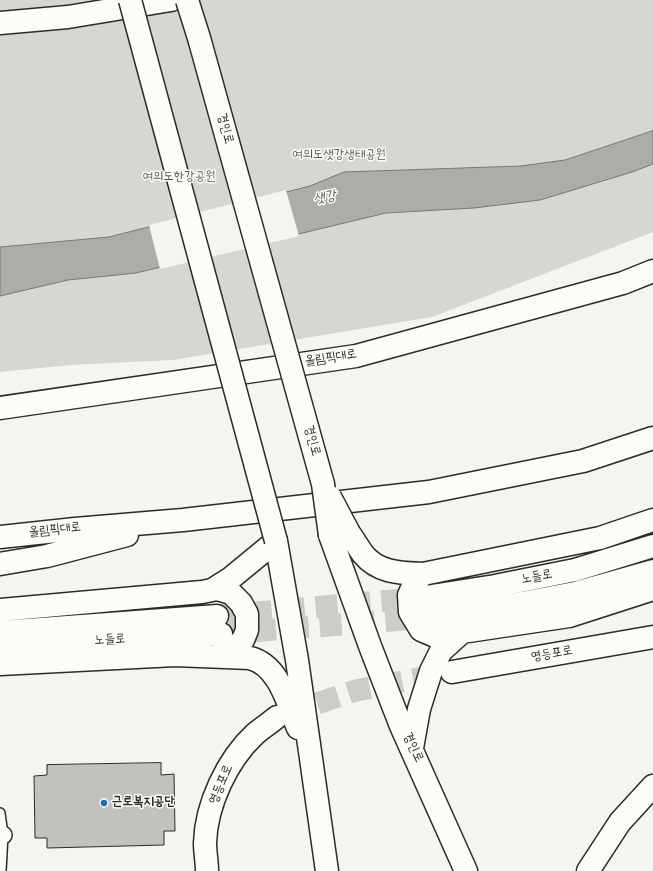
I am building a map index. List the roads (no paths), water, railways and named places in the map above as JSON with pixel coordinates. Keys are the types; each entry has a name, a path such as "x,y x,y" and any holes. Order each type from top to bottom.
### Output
{"main road":[{"path":"130,0 276,541 297,660 327,871"},
{"path":"0,23 68,17 171,0"},
{"name":"경인로","path":"187,0 199,38 323,484 340,534 370,646 401,726 466,871"},
{"path":"194,0 199,38"},
{"name":"올림픽대로","path":"0,408 356,356 623,283 653,271"},
{"name":"올림픽대로","path":"0,537 184,520 429,492 583,461 653,438"},
{"path":"0,564 47,556 184,520"},
{"path":"340,534 375,566 397,573 423,574 600,538 653,520"},
{"path":"0,610 212,590 231,578 276,541"},
{"name":"노들로","path":"653,546 576,570 495,586 421,608 496,608 575,593 653,571"},
{"path":"423,574 414,584 409,595 410,612 421,630 435,636 569,616 653,589"},
{"path":"202,592 217,589 231,593 242,603 247,614 247,630 243,640 235,647 218,656"},
{"name":"노들로","path":"0,632 219,625 0,648"},
{"path":"412,748 419,709 431,671 441,651 462,632"},
{"name":"영등포로","path":"452,672 653,637"},
{"path":"0,664 175,655 242,657 257,659 270,669 278,679 310,756"},
{"name":"영등포로","path":"208,871 205,843 208,820 219,788 230,764 255,734 277,717"},
{"path":"588,871 620,822 653,786"}],"lane":[{"path":"0,813 2,835 1,871"}],"water":[{"name":"샛강","path":"653,131 653,164 632,172 540,200 474,208 386,213 136,273 68,280 0,296 0,247 109,237 310,186 344,172 521,166 565,160"}],"tunnel":[{"path":"217,616 419,598"},
{"path":"221,634 423,618"},
{"path":"286,714 354,691 446,673"}],"place":[{"name":"근로복지공단","path":"104,803"}],"park label":[{"name":"여의도샛강생태공원","path":"339,156"},
{"name":"여의도한강공원","path":"179,178"}]}
